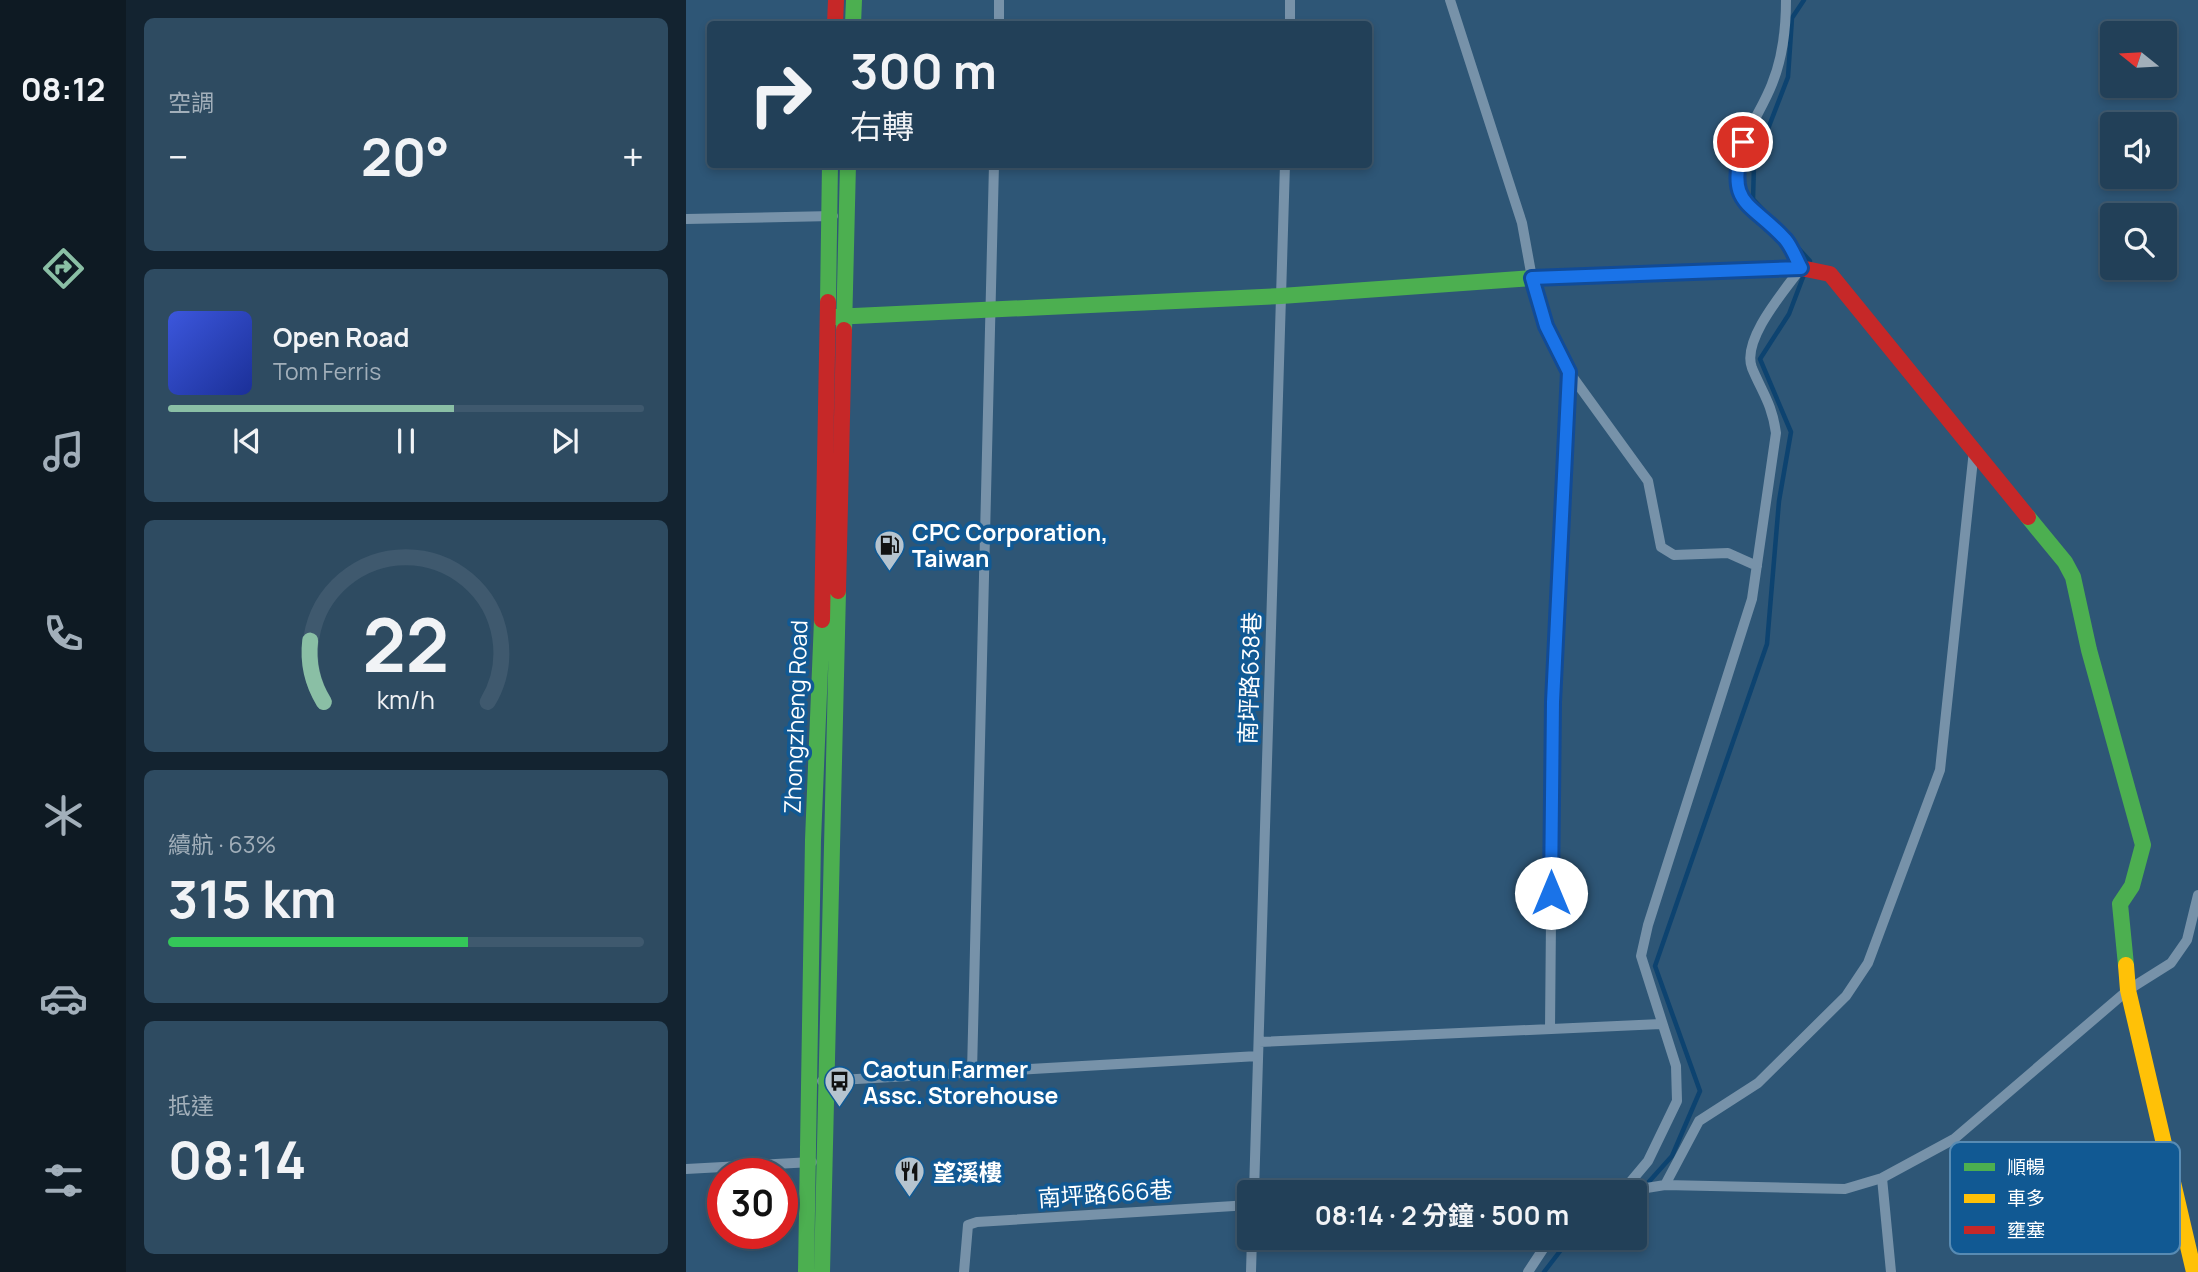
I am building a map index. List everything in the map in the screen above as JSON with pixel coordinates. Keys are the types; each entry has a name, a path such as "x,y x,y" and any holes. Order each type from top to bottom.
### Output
{"main road":[{"path":"835,21 836,0"},
{"path":"853,21 854,0"},
{"name":"Zhongzheng Road","path":"806,1272 813,841 823,585 830,168"},
{"name":"Zhongzheng Road","path":"822,1272 848,168"},
{"path":"826,316 1281,296 1532,278 1801,268 1830,274 2065,562 2073,577 2143,845 2136,874 2120,904 2128,990 2164,1142"},
{"path":"2180,1212 2194,1272"}],"street":[{"path":"999,0 999,21"},
{"path":"1290,0 1290,21"},
{"path":"1450,0 1522,223 1532,278 1546,326 1569,372 1648,481 1661,547 1674,555 1728,553 1757,566"},
{"path":"1786,0 1786,36 1772,84 1743,142 1737,163 1737,183 1745,204 1786,240 1801,268 1766,317 1751,346 1751,365 1772,407 1776,433 1752,599 1648,925 1641,956 1676,1066 1677,1101 1648,1161 1622,1192 1665,1185 1845,1189 1882,1178 1954,1139 2128,990 2171,963 2188,940 2198,895"},
{"path":"972,1072 994,168"},
{"name":"南坪路638巷","path":"1254,1180 1285,168"},
{"path":"686,219 846,215"},
{"path":"1550,1029 1553,702 1569,372"},
{"path":"1665,1185 1699,1121 1758,1083 1846,996 1868,963 1940,770 1974,450"},
{"path":"1259,1042 1661,1024"},
{"path":"808,1081 1258,1056"},
{"path":"686,1169 808,1163 825,1159"},
{"path":"1882,1178 1891,1272"},
{"name":"南坪路666巷","path":"964,1272 968,1225 977,1222 1237,1206"},
{"path":"1251,1272 1252,1250"},
{"path":"1528,1272 1542,1250"}],"waterway":[{"path":"1804,0 1792,18 1788,77 1754,165 1753,199 1810,261 1809,264"},
{"path":"1647,1184 1672,1156 1700,1091 1655,966 1767,644 1779,501 1791,432 1760,359 1789,314 1805,272"},
{"path":"1544,1272 1561,1250"}],"traffic: fast":[{"path":"853,21 854,0"},
{"path":"828,302 830,168"},
{"path":"844,330 848,168"},
{"path":"833,317 1281,296 1532,278 1783,269"},
{"path":"2028,517 2065,562 2073,577 2089,650 2143,845 2132,886 2120,904 2126,965"},
{"path":"822,1272 838,591"},
{"path":"806,1272 813,840 822,620"}],"traffic: slow":[{"path":"2126,965 2128,990 2164,1142"},
{"path":"2180,1212 2194,1272"}],"traffic: jam":[{"path":"835,21 836,0"},
{"path":"1783,269 1801,268 1830,274 2028,517"},
{"path":"822,620 828,302"},
{"path":"838,591 844,330"}],"place":[{"name":"CPC Corporation, Taiwan","path":"889,572"},
{"name":"Caotun Farmer Assc. Storehouse","path":"840,1109"},
{"name":"望溪樓","path":"910,1199"}],"route":[{"path":"1551,893 1553,702 1569,372 1546,326 1532,278 1801,268 1786,240 1745,204 1737,183 1737,163 1743,142"}]}
